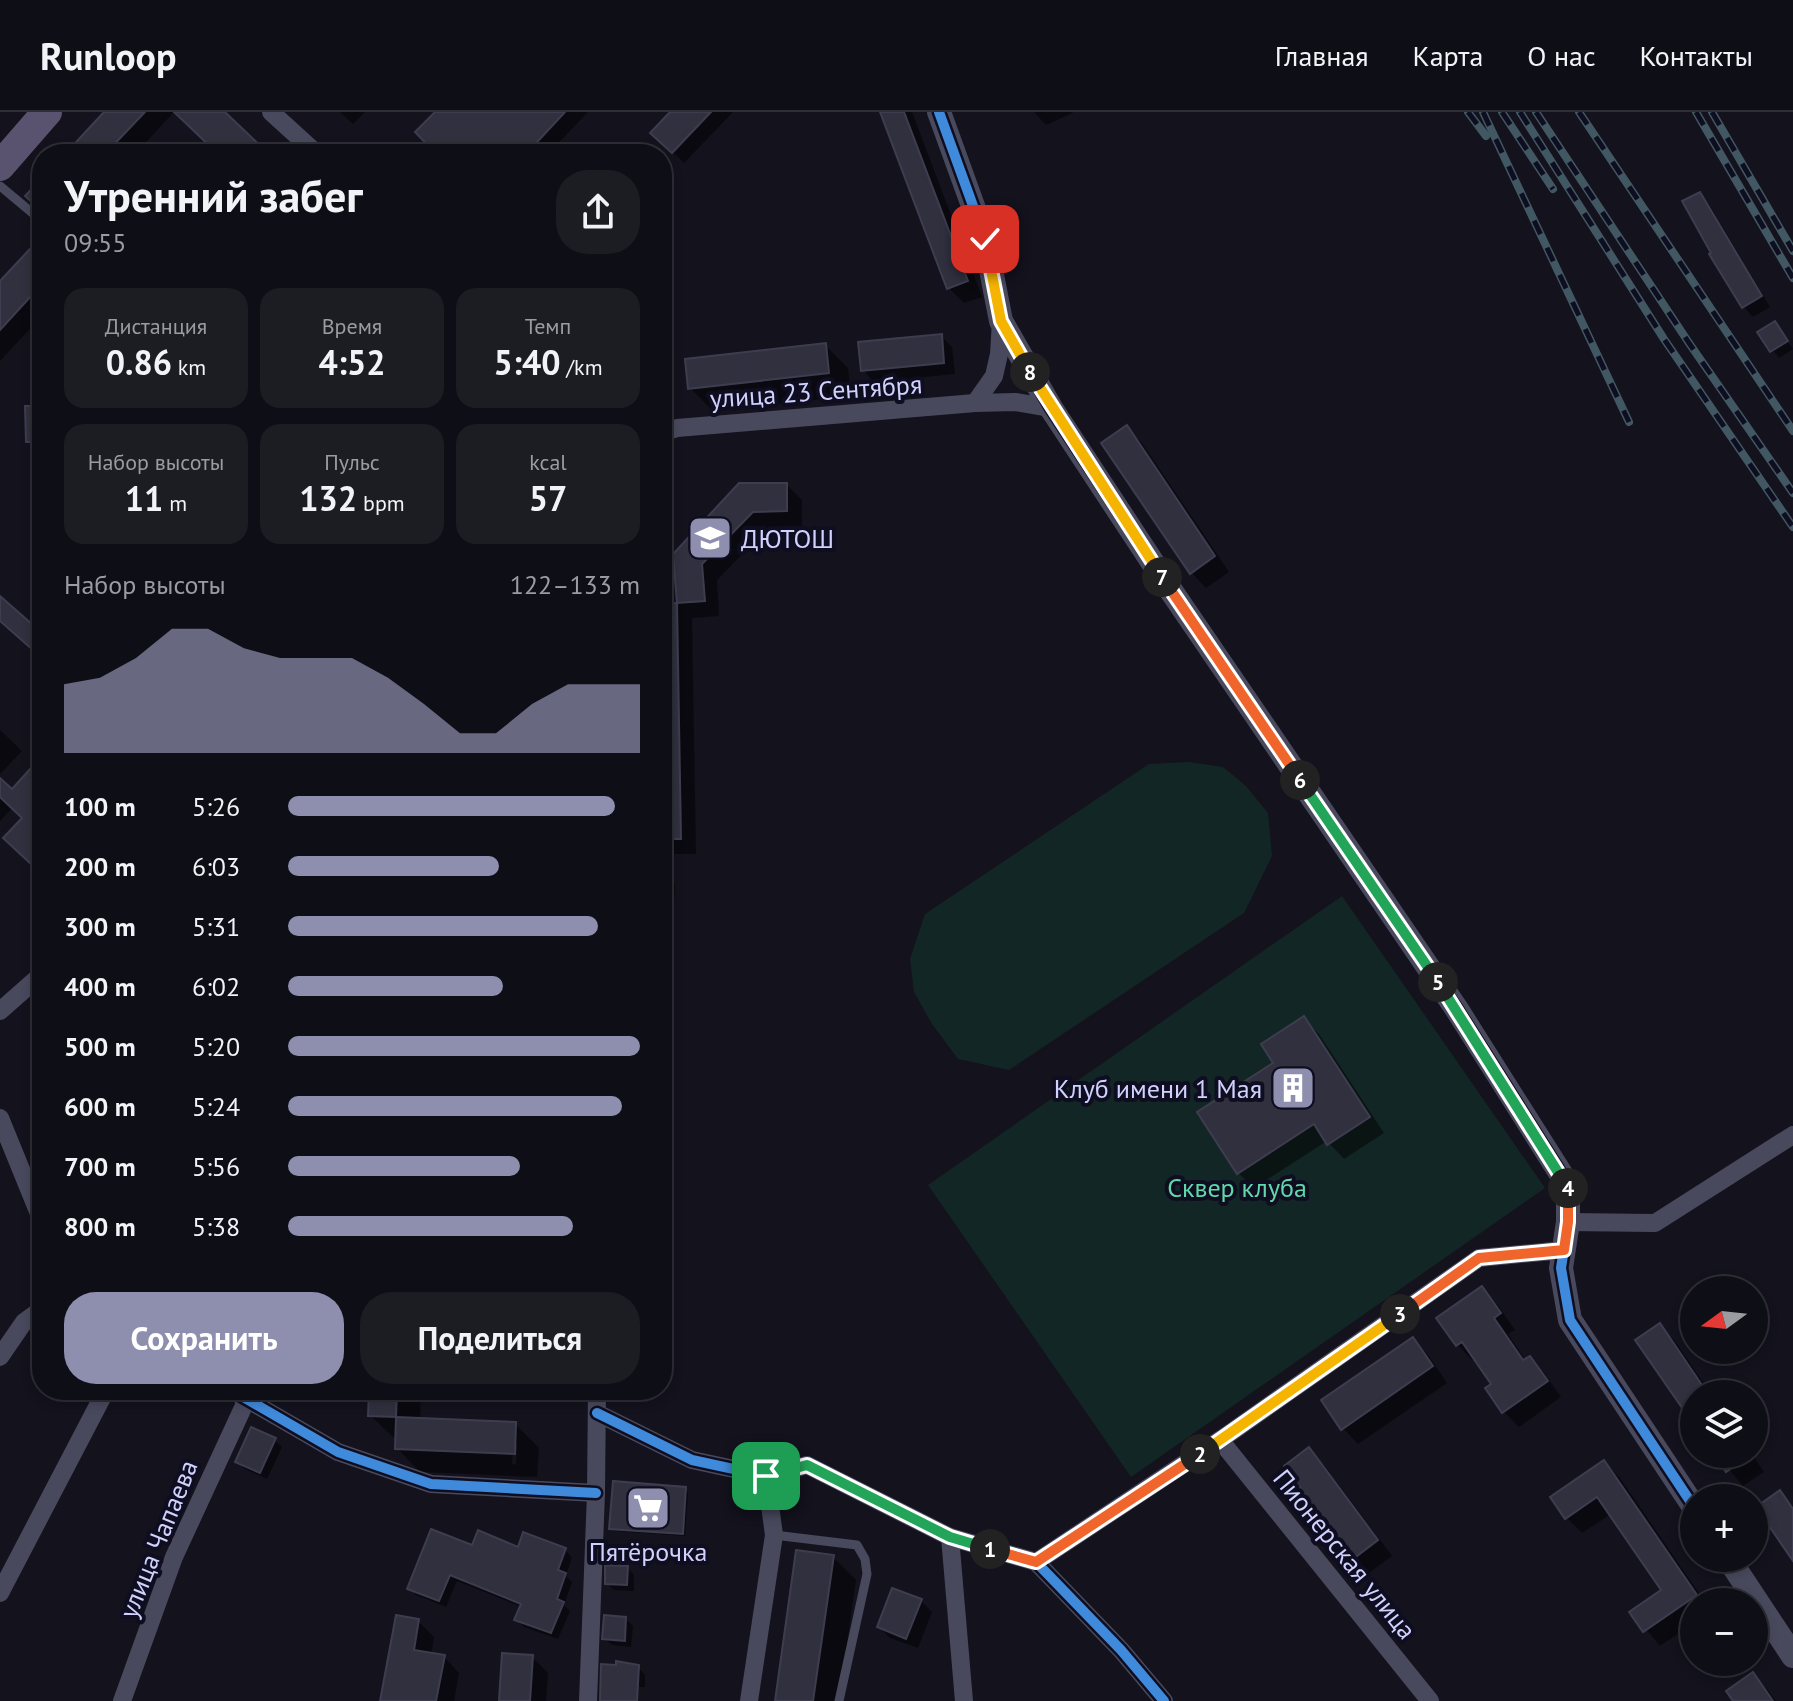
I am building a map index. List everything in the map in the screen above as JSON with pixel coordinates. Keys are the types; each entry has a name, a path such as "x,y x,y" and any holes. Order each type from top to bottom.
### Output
{"main road":[{"path":"0,166 47,112"}],"street":[{"path":"271,112 306,144"},
{"path":"939,112 985,239 1001,321 994,376 975,403"},
{"path":"1001,321 1051,408 1174,595 1456,1008 1568,1185 1568,1222 1561,1268 1570,1320 1680,1486"},
{"name":"улица 23 Сентября","path":"672,430 975,403 1015,402 1051,408"},
{"path":"0,1011 32,983"},
{"path":"0,1118 32,1196"},
{"path":"1568,1222 1655,1223 1793,1135"},
{"path":"1036,1562 1220,1440 1479,1258 1564,1250"},
{"path":"0,1357 24,1322 32,1316"},
{"path":"0,1593 101,1400"},
{"name":"улица Чапаева","path":"122,1701 174,1557 237,1400"},
{"path":"249,1400 338,1452 431,1484 596,1493"},
{"path":"588,1701 597,1400"},
{"path":"597,1413 692,1460 766,1476 807,1465 950,1537 1036,1562 1121,1650 1164,1701"},
{"name":"Пионерская улица","path":"1220,1440 1430,1701"},
{"path":"749,1701 774,1535 766,1476"},
{"path":"950,1537 964,1701"},
{"path":"1737,1572 1793,1656"}],"lane":[{"path":"0,186 32,213"},
{"path":"774,1535 857,1545 865,1559 867,1574 839,1701"}],"green space":[{"path":"1189,762 1223,767 1246,786 1268,813 1272,856 1244,913 1009,1070 958,1059 932,1024 914,992 910,959 925,914 1149,764"},
{"name":"Сквер клуба","path":"1342,896 1545,1188 1131,1477 928,1185"}],"building":[{"path":"104,112 145,112 115,144 74,144"},
{"path":"174,112 225,112 259,144 208,144"},
{"path":"435,112 565,112 535,144 426,144 415,132"},
{"path":"670,112 711,112 672,153 672,144 662,144 650,133"},
{"path":"880,112 904,112 968,281 947,289"},
{"path":"32,189 32,202 25,196"},
{"path":"1700,192 1762,296 1742,308 1682,201"},
{"path":"32,247 32,295 0,330 0,281"},
{"path":"1775,321 1788,341 1770,352 1757,332"},
{"path":"942,334 944,363 861,371 858,342"},
{"path":"826,343 829,373 688,389 685,359"},
{"path":"25,406 32,406 32,442 26,442"},
{"path":"1127,425 1215,556 1190,574 1101,443"},
{"path":"739,483 787,483 787,511 753,512 702,564 705,601 677,603 673,554"},
{"path":"0,596 32,624 32,649 0,621"},
{"path":"672,603 677,603 681,839 672,839"},
{"path":"31,768 30,863 3,838 22,818 0,797 0,778 12,789"},
{"name":"Клуб имени 1 Мая","path":"1304,1016 1370,1117 1327,1145 1314,1124 1237,1174 1197,1112 1273,1063 1261,1044"},
{"path":"1482,1286 1501,1313 1494,1318 1523,1360 1530,1356 1548,1381 1502,1413 1485,1388 1491,1384 1462,1342 1456,1346 1436,1318"},
{"path":"1660,1323 1680,1353 1680,1364 1688,1364 1699,1380 1680,1380 1680,1405 1635,1340"},
{"path":"1413,1337 1433,1366 1341,1430 1321,1400"},
{"path":"369,1400 397,1400 396,1417 368,1416"},
{"path":"396,1417 516,1422 515,1454 395,1449"},
{"path":"251,1427 276,1438 260,1473 235,1462"},
{"path":"1309,1447 1378,1540 1353,1559 1284,1466"},
{"path":"1604,1460 1692,1588 1680,1588 1680,1607 1643,1632 1629,1612 1661,1590 1597,1497 1565,1519 1550,1497"},
{"name":"Пятёрочка","path":"613,1481 686,1487 683,1534 609,1529"},
{"path":"1780,1490 1793,1509 1793,1561 1768,1525 1768,1498"},
{"path":"431,1529 472,1545 478,1530 518,1547 523,1532 566,1548 558,1570 566,1573 557,1599 564,1602 551,1633 514,1620 521,1604 450,1575 439,1601 407,1589"},
{"path":"796,1550 834,1555 813,1701 775,1701"},
{"path":"605,1565 628,1566 627,1585 605,1584"},
{"path":"892,1588 922,1599 906,1639 877,1627"},
{"path":"396,1615 419,1619 414,1650 445,1655 436,1701 380,1701"},
{"path":"604,1615 626,1617 625,1641 602,1639"},
{"path":"502,1653 533,1655 530,1701 499,1701"},
{"path":"616,1661 639,1665 637,1701 600,1701 601,1664 616,1665"},
{"path":"1747,1676 1756,1676 1773,1701 1733,1701 1726,1691"}],"railway":[{"path":"1468,112 1486,136"},
{"path":"1483,112 1629,422"},
{"path":"1502,112 1553,189"},
{"path":"1520,112 1664,339 1793,527"},
{"path":"1536,112 1793,493"},
{"path":"1579,112 1793,431"},
{"path":"1696,112 1793,278"},
{"path":"1712,112 1793,251"}],"cycle path":[{"path":"939,112 985,239 1001,321 1051,408 1174,595 1456,1008 1568,1185 1568,1222 1561,1268 1570,1320 1680,1486"},
{"path":"248,1400 338,1452 431,1484 596,1493"},
{"path":"597,1413 692,1460 766,1476 807,1465 950,1537 1036,1562 1121,1650 1164,1701"}],"place":[{"name":"ДЮТОШ","path":"710,538"},
{"name":"Клуб имени 1 Мая","path":"1293,1088"},
{"name":"Пятёрочка","path":"648,1508"}],"route":[{"path":"766,1476 807,1465 950,1537 1036,1562 1220,1440 1479,1258 1564,1250 1568,1185 1456,1008 1174,595 1051,408 1001,321 985,239"}]}
